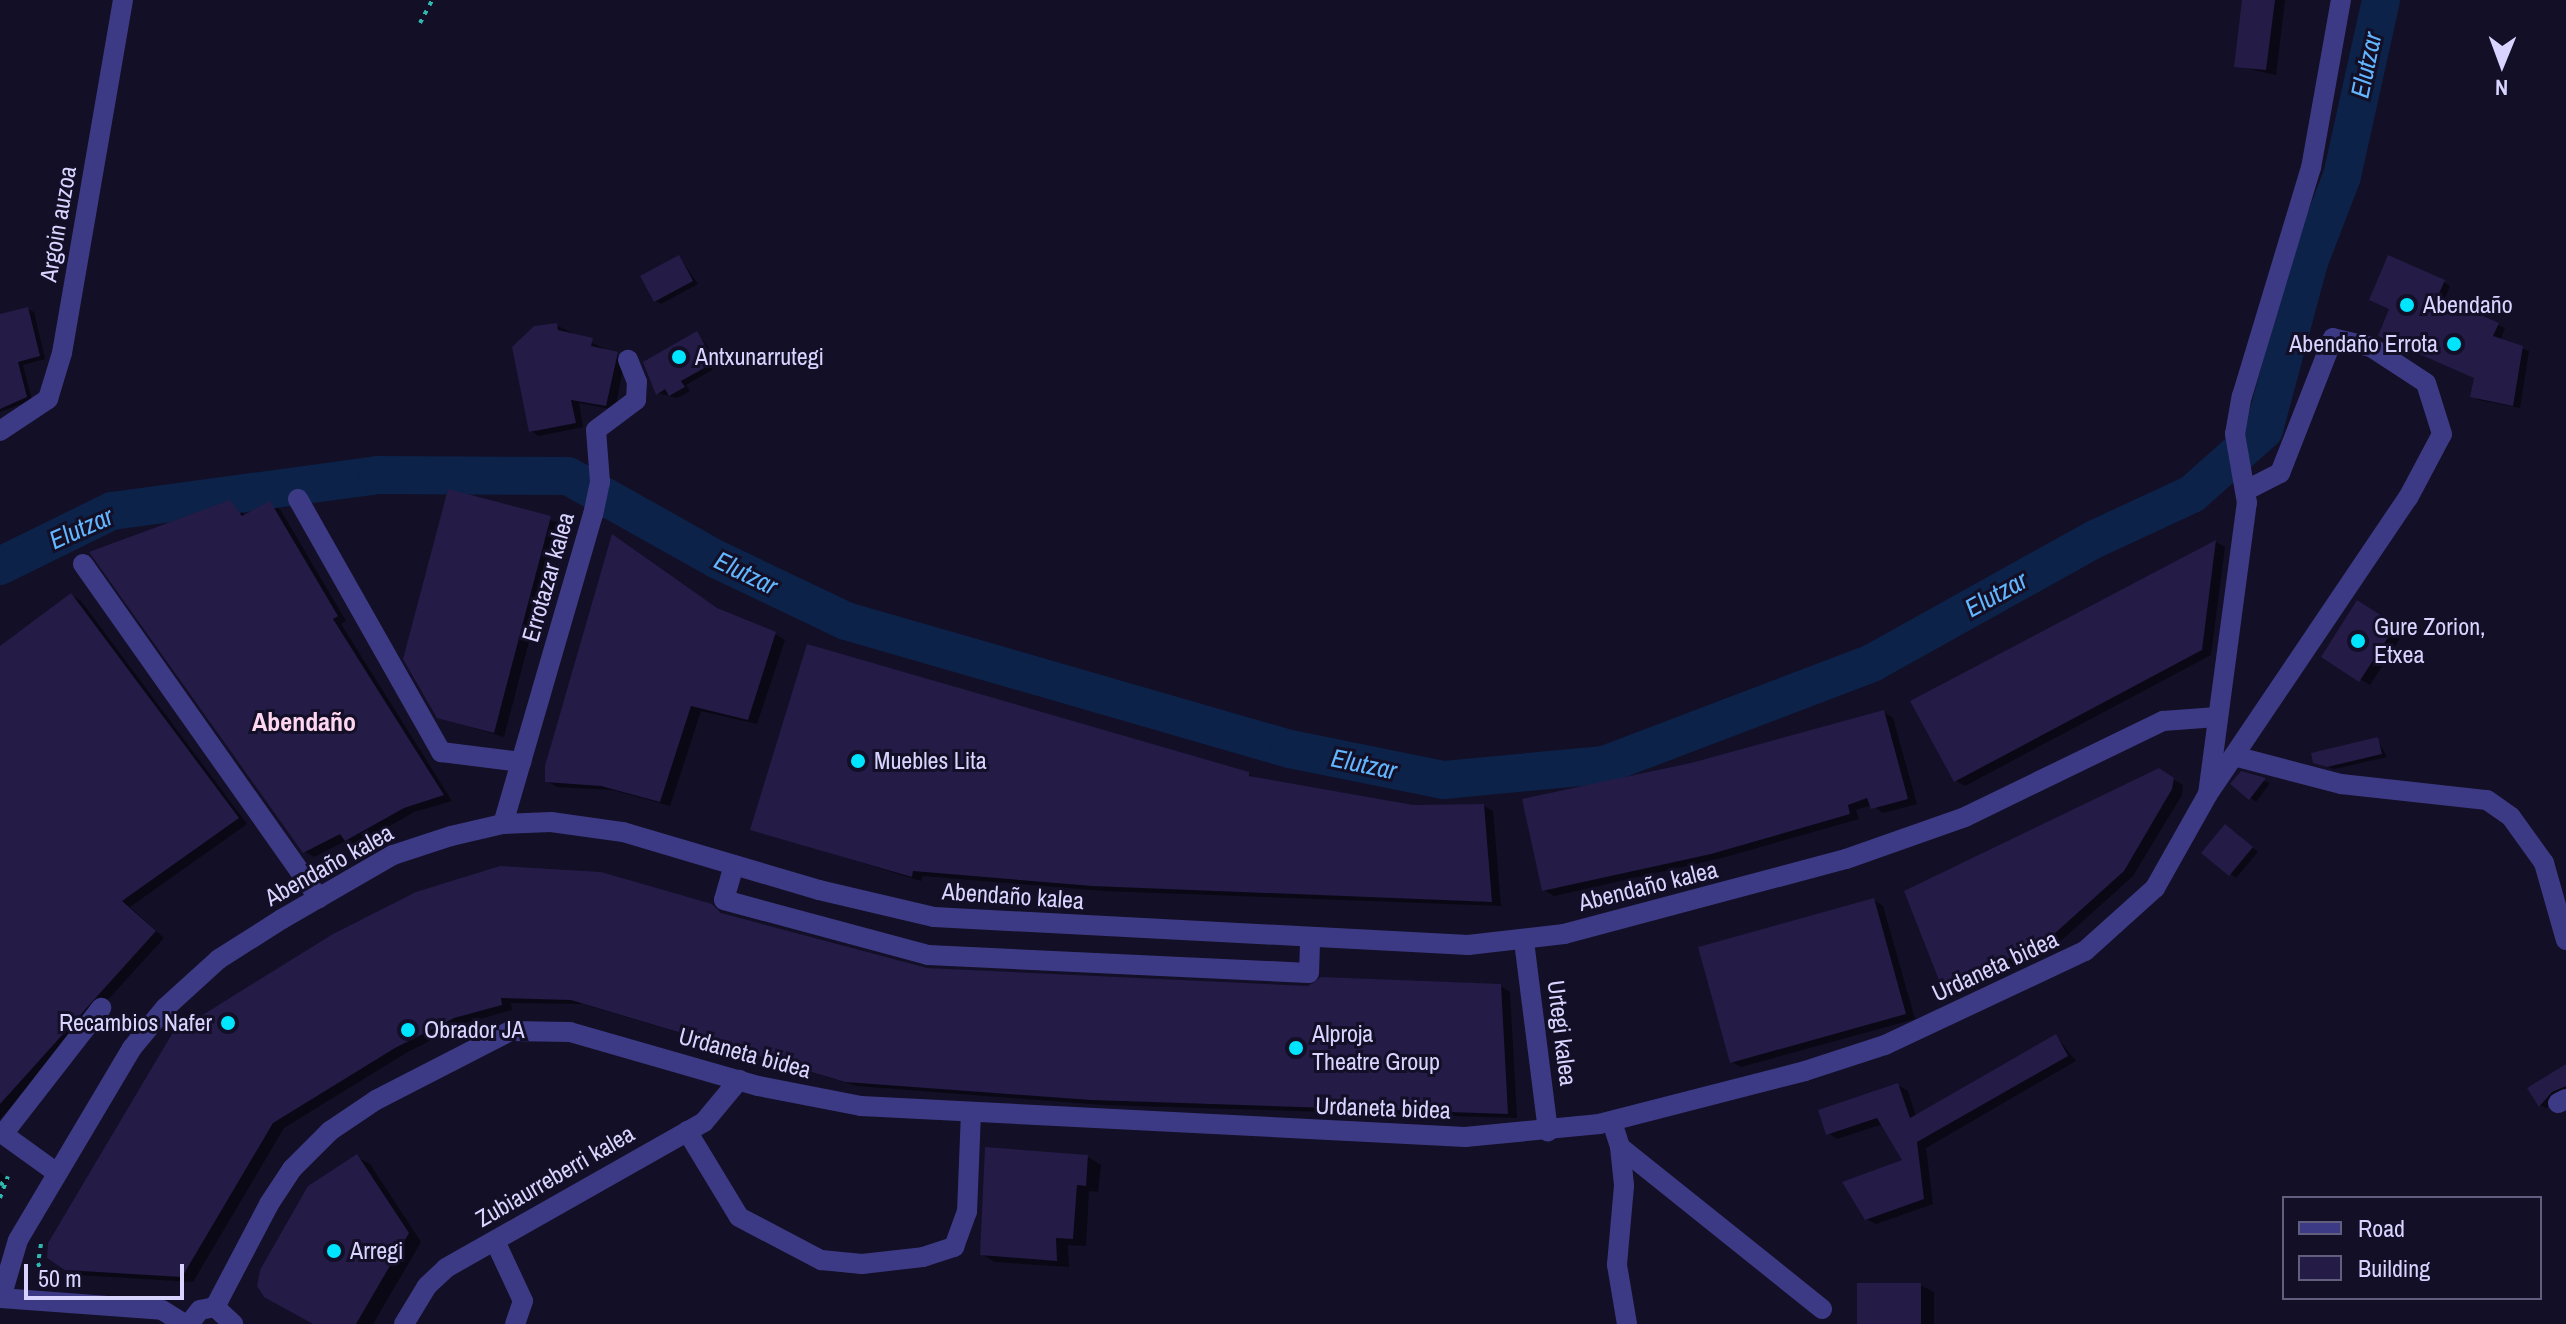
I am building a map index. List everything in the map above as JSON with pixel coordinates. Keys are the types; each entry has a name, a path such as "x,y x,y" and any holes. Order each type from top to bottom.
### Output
{"street":[{"name":"Argoin auzoa","path":"0,431 48,399 62,353 123,0"},
{"name":"Urdaneta bidea","path":"215,1307 230,1269 269,1204 309,1151 365,1107 474,1046 510,1031 570,1032 739,1080 861,1106 1449,1137 1548,1131 1612,1122 1703,1101 1885,1045 2085,951 2155,888 2208,794 2245,484 2235,434 2242,396 2311,168 2341,0"},
{"path":"2208,794 2408,498 2442,434 2426,383 2371,347 2333,338 2280,473 2245,484"},
{"name":"Errotazar kalea","path":"503,824 593,515 600,482 596,430 636,400 637,382 628,360"},
{"path":"298,499 441,752 521,762"},
{"path":"83,564 319,898"},
{"name":"Abendaño kalea","path":"0,1298 22,1234 132,1048 165,1008 219,959 393,855 503,824 551,822 623,832 734,865 934,917 1468,945 1524,941 1680,906 1846,859 1965,817 2163,721 2217,717"},
{"path":"2234,756 2341,784 2487,800 2511,817 2544,863 2566,940"},
{"path":"734,865 724,900 928,955 1309,973 1310,937"},
{"name":"Urtegi kalea","path":"1524,941 1548,1131"},
{"path":"57,1173 3,1134 101,1008"},
{"name":"Zubiaurreberri kalea","path":"404,1324 427,1286 446,1268 704,1122 739,1080"},
{"path":"687,1131 739,1217 821,1260 862,1264 923,1257 954,1247 967,1212 971,1114"},
{"path":"1612,1122 1620,1147 1624,1186 1617,1265 1627,1324"},
{"path":"1620,1147 1822,1309"},
{"path":"495,1241 523,1301 515,1324"},
{"path":"0,1298 151,1309 186,1324 200,1310 215,1307 233,1324"}],"path":[{"path":"420,23 432,0"},
{"path":"0,1185 8,1176 0,1198"},
{"path":"22,1234 42,1243 38,1263 45,1282 55,1290"}],"building":[{"path":"2242,0 2275,0 2266,70 2234,67"},
{"path":"679,255 693,281 654,302 640,276"},
{"path":"2388,255 2445,280 2438,296 2499,323 2493,336 2523,346 2513,406 2470,397 2474,378 2378,336 2389,309 2369,300"},
{"path":"28,307 40,356 18,362 27,397 0,409 0,314"},
{"path":"557,323 558,330 593,338 591,346 618,352 606,406 571,400 576,423 529,432 512,347 534,326"},
{"name":"Antxunarrutegi","path":"697,331 708,351 706,367 681,381 685,387 669,396 665,389 656,395 643,362"},
{"path":"448,489 551,516 494,733 437,718 403,659"},
{"path":"230,500 242,516 270,501 338,616 333,619 444,795 404,808 345,841 340,834 303,853 89,552"},
{"path":"612,534 717,608 776,632 748,720 691,706 660,802 601,786 545,782 545,766"},
{"path":"2216,540 2202,650 1954,782 1910,701"},
{"path":"71,593 239,818 122,901 156,931 0,1104 0,646"},
{"name":"Gure Zorion, Etxea","path":"2357,600 2396,625 2359,682 2321,657"},
{"path":"807,644 1249,772 1249,776 1413,805 1484,804 1492,902 1092,886 913,871 912,877 750,830"},
{"path":"1884,710 1908,799 1871,809 1867,798 1848,805 1850,814 1711,854 1542,891 1522,799 1691,763"},
{"path":"2378,737 2382,754 2327,767 2313,763 2311,753"},
{"path":"2159,768 2174,778 2172,789 2124,871 2053,935 1944,993 1904,891"},
{"path":"2241,771 2266,778 2249,800 2230,784"},
{"path":"2225,824 2253,847 2229,876 2201,853"},
{"path":"500,866 601,872 712,904 721,913 927,968 1308,986 1321,977 1501,984 1508,1114 1091,1100 845,1082 571,1000 501,998 502,1005 454,1018 395,1048 273,1123 182,1277 65,1270 47,1258 48,1243 172,1034 333,934 416,892"},
{"path":"1874,898 1906,1014 1730,1063 1698,947"},
{"path":"2056,1034 2068,1056 1917,1142 1924,1199 1865,1220 1842,1182 1902,1160 1877,1118 1826,1135 1818,1110 1898,1083 1910,1118"},
{"path":"2566,1064 2566,1086 2552,1092 2539,1107 2527,1088"},
{"path":"985,1147 1088,1155 1086,1186 1077,1185 1073,1239 1056,1238 1057,1261 980,1255"},
{"name":"Arregi","path":"357,1154 409,1233 356,1324 313,1324 264,1297 257,1286 260,1270 308,1186"},
{"path":"1857,1283 1921,1283 1921,1324 1857,1324"}],"waterway":[{"name":"Elutzar","path":"0,566 112,511 378,475 568,476 716,559 846,621 1290,749 1444,780 1604,765 1872,663 2095,539 2192,494 2264,430 2309,262 2342,176 2381,0"}],"place":[{"name":"Abendaño","path":"2407,305"},
{"name":"Abendaño Errota","path":"2454,344"},
{"name":"Antxunarrutegi","path":"679,357"},
{"name":"Gure Zorion, Etxea","path":"2358,641"},
{"name":"Muebles Lita","path":"858,761"},
{"name":"Recambios Nafer","path":"228,1023"},
{"name":"Obrador JA","path":"408,1030"},
{"name":"Alproja Theatre Group","path":"1296,1048"},
{"name":"Arregi","path":"334,1251"}],"district":[{"name":"Abendaño","path":"304,722"}]}
